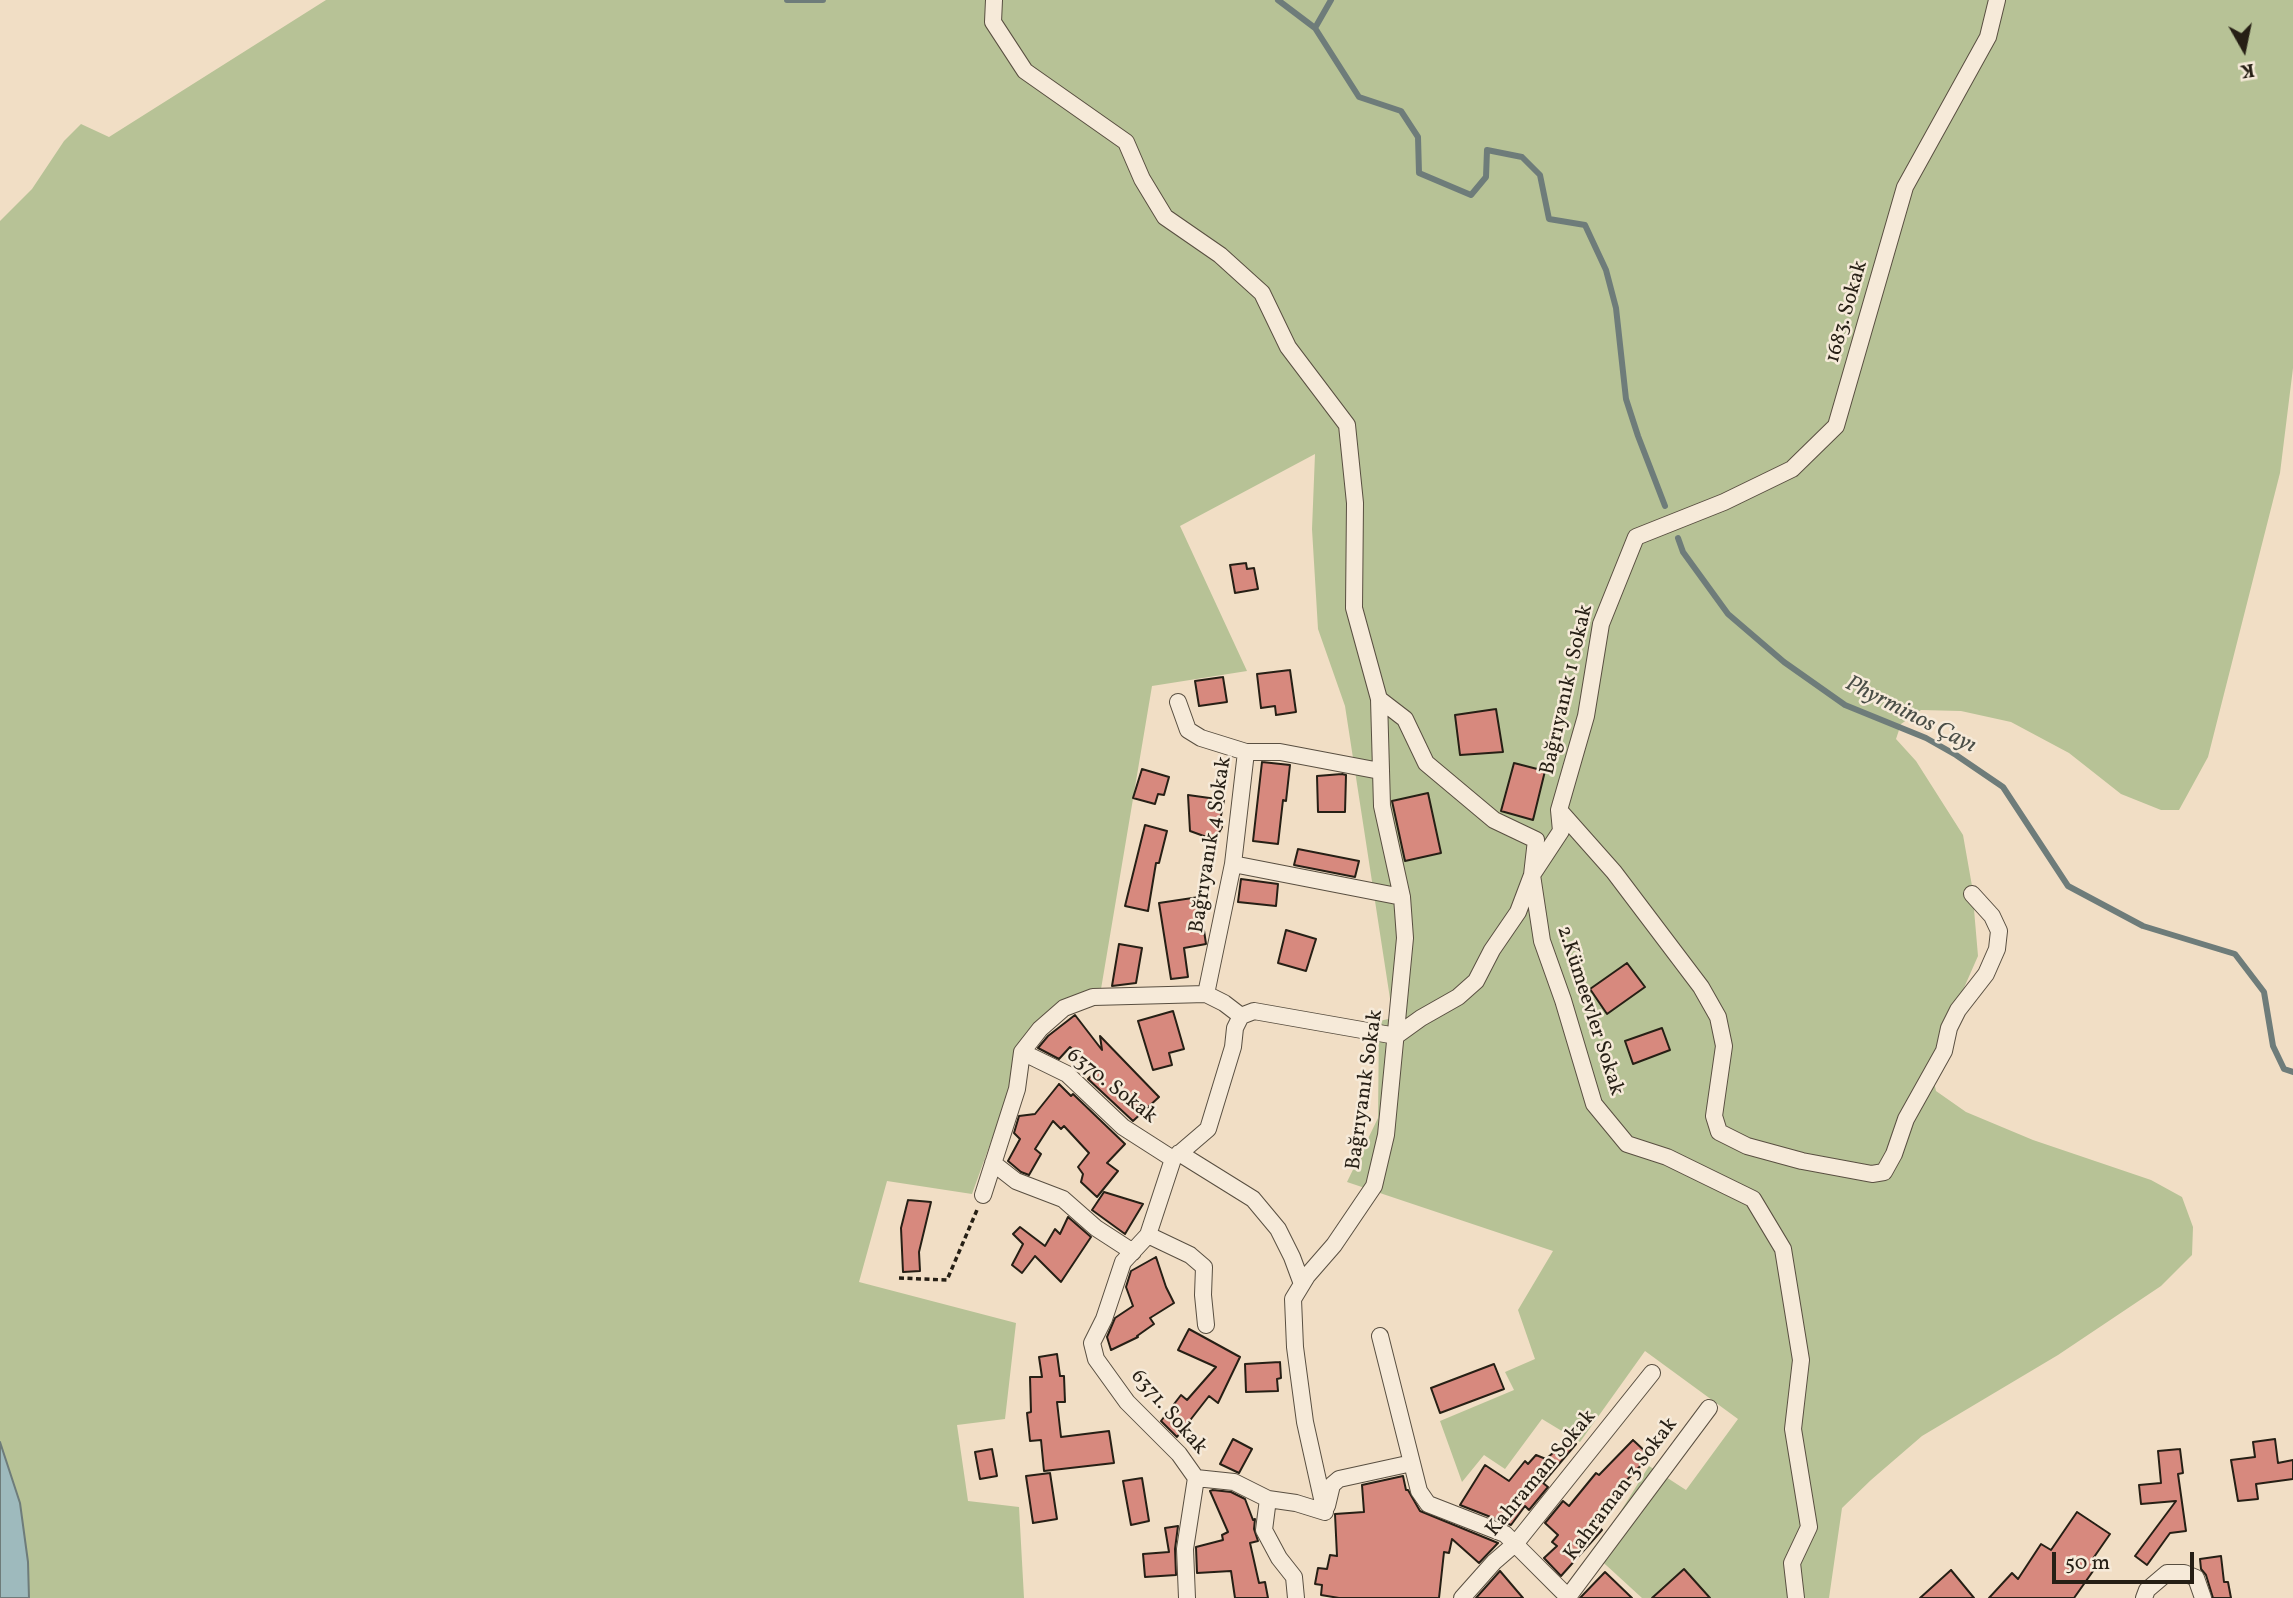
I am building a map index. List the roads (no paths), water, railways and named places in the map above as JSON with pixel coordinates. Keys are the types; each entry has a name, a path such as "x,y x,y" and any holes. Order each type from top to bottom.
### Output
{"street":[{"name":"Bağrıyanık Sokak","path":"994,0 993,22 1025,71 1125,142 1165,217 1220,255 1262,293 1288,347 1347,425 1355,503 1354,608 1379,699 1382,806 1402,897 1405,938 1386,1135 1374,1186 1293,1299 1295,1347 1305,1422 1325,1513"},
{"name":"1683. Sokak","path":"1636,537 1724,502 1792,469 1836,425 1905,187 1988,37 1997,0"},
{"name":"Bağrıyanık 1 Sokak","path":"1396,1036 1458,997 1476,981 1492,950 1518,912 1532,875 1561,831 1559,810 1586,716 1601,624 1636,537"},
{"name":"2.Kümeevler Sokak","path":"1379,699 1405,719 1426,762 1494,820 1536,840 1532,875 1542,941 1594,1104 1627,1144 1667,1157 1753,1199 1783,1249 1801,1360 1793,1429 1809,1527 1792,1563 1796,1598"},
{"path":"1178,702 1188,730 1201,738 1246,752"},
{"name":"Bağrıyanık 4 Sokak","path":"1206,994 1233,864 1246,752 1280,752 1380,771"},
{"path":"1559,810 1621,881 1701,987 1718,1017 1724,1046 1714,1116 1719,1132 1747,1146 1802,1161 1872,1174 1884,1172 1894,1154 1906,1119 1944,1051 1949,1028 1958,1010 1986,974 1997,949 2000,931 1992,916 1972,894"},
{"path":"1233,864 1402,897"},
{"path":"983,1195 1017,1089 1022,1052 1040,1029 1064,1008 1093,997 1206,994 1241,1016"},
{"path":"993,1163 1016,1181 1063,1199 1097,1228 1133,1252 1148,1235 1176,1156 1208,1129 1233,1047 1235,1028 1241,1016 1254,1011 1396,1036"},
{"name":"6370. Sokak","path":"1022,1052 1067,1074 1123,1127 1253,1199 1278,1229 1302,1284"},
{"path":"1148,1235 1189,1255 1204,1267 1206,1325"},
{"name":"6371. Sokak","path":"1133,1252 1124,1262 1104,1319 1092,1343 1096,1359 1127,1402 1179,1454 1196,1478 1185,1549 1187,1598"},
{"path":"1380,1336 1419,1491 1428,1504 1505,1534 1569,1597"},
{"name":"Kahraman Sokak","path":"1462,1598 1494,1562 1516,1543 1652,1373"},
{"name":"Kahraman 3 Sokak","path":"1569,1597 1709,1408"},
{"path":"1196,1478 1234,1482 1269,1499 1296,1503 1325,1513 1332,1485 1339,1479 1412,1463"},
{"path":"1269,1499 1264,1530 1279,1558 1294,1577 1296,1598"},
{"path":"2144,1598 2147,1590 2167,1573 2184,1573 2196,1578 2203,1598"}],"water":[{"path":"0,1442 20,1503 28,1562 29,1598 0,1598"}],"waterway":[{"name":"Phyrminos Çayı","path":"787,0 823,0"},
{"name":"Phyrminos Çayı","path":"1278,0 1315,28"},
{"name":"Phyrminos Çayı","path":"1331,0 1315,28 1359,97 1401,111 1418,137 1419,173 1471,195 1486,177 1487,150 1522,157 1540,175 1549,219 1585,225 1606,270 1616,308 1626,399 1665,506"},
{"name":"Phyrminos Çayı","path":"1678,538 1683,552 1728,614 1784,662 1845,705 1926,738 2003,787 2068,886 2143,926 2235,954 2264,992 2273,1046 2284,1069 2293,1072"}]}
